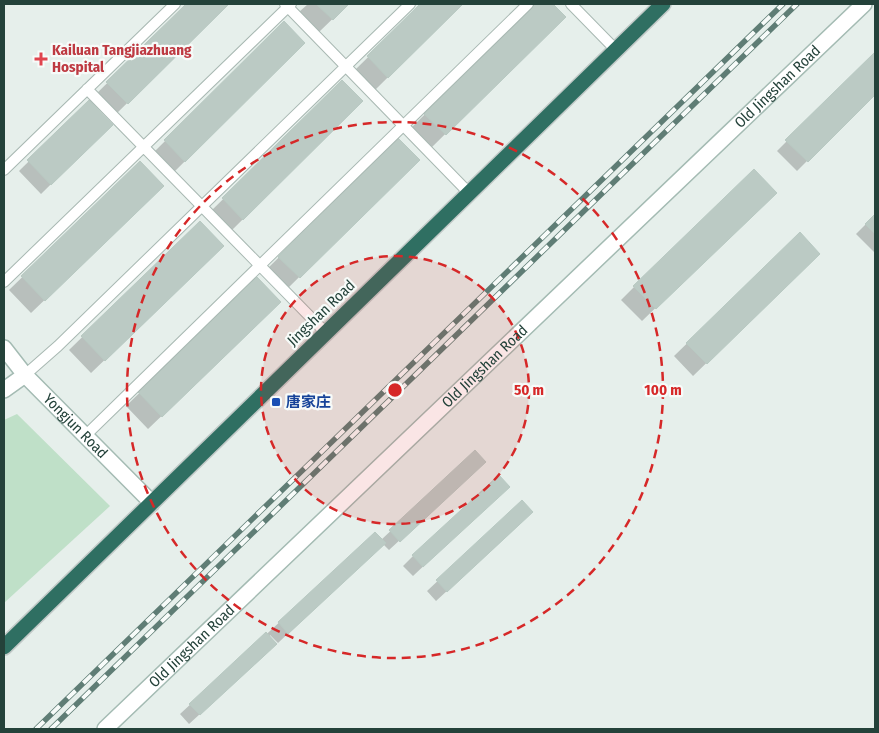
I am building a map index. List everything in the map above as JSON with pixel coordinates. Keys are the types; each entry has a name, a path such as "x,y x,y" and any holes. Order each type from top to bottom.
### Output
{"highway":[{"name":"Jingshan Road","path":"4,647 662,4"}],"street":[{"name":"Old Jingshan Road","path":"105,729 864,4"},
{"name":"Yongjun Road","path":"4,348 25,375 152,503"},
{"path":"4,390 25,375"}],"lane":[{"path":"4,170 175,4"},
{"path":"285,4 469,193"},
{"path":"4,282 291,4"},
{"path":"25,375 58,346 410,4"},
{"path":"85,436 528,4"},
{"path":"571,4 616,50"},
{"path":"87,89 326,333"}],"green space":[{"path":"17,414 110,506 4,603 4,420"}],"building":[{"path":"186,4 229,4 128,104 106,82"},
{"path":"316,4 349,4 333,20"},
{"path":"420,4 463,4 388,78 367,56"},
{"path":"535,4 553,4 566,17 446,135 424,114"},
{"path":"284,21 305,43 185,162 164,140"},
{"path":"875,52 875,95 808,162 785,140"},
{"path":"342,80 363,101 243,220 222,198"},
{"path":"89,100 113,125 51,185 27,160"},
{"path":"398,138 420,160 300,278 278,257"},
{"path":"140,161 164,186 45,301 21,276"},
{"path":"754,169 777,193 656,309 633,286"},
{"path":"875,214 875,234 865,224"},
{"path":"200,221 224,246 105,361 81,336"},
{"path":"800,232 820,254 707,364 686,343"},
{"path":"257,277 281,302 162,417 138,392"},
{"path":"475,450 486,462 400,542 389,530"},
{"path":"499,475 510,487 423,567 412,555"},
{"path":"522,500 533,512 447,592 436,580"},
{"path":"375,532 386,543 288,634 278,622"},
{"path":"266,632 277,644 200,715 189,704"}],"railway":[{"path":"36,729 783,4"},
{"path":"51,729 797,4"}],"place":[{"name":"Kailuan Tangjiazhuang Hospital","path":"41,59"},
{"name":"唐家庄","path":"276,402"}]}
